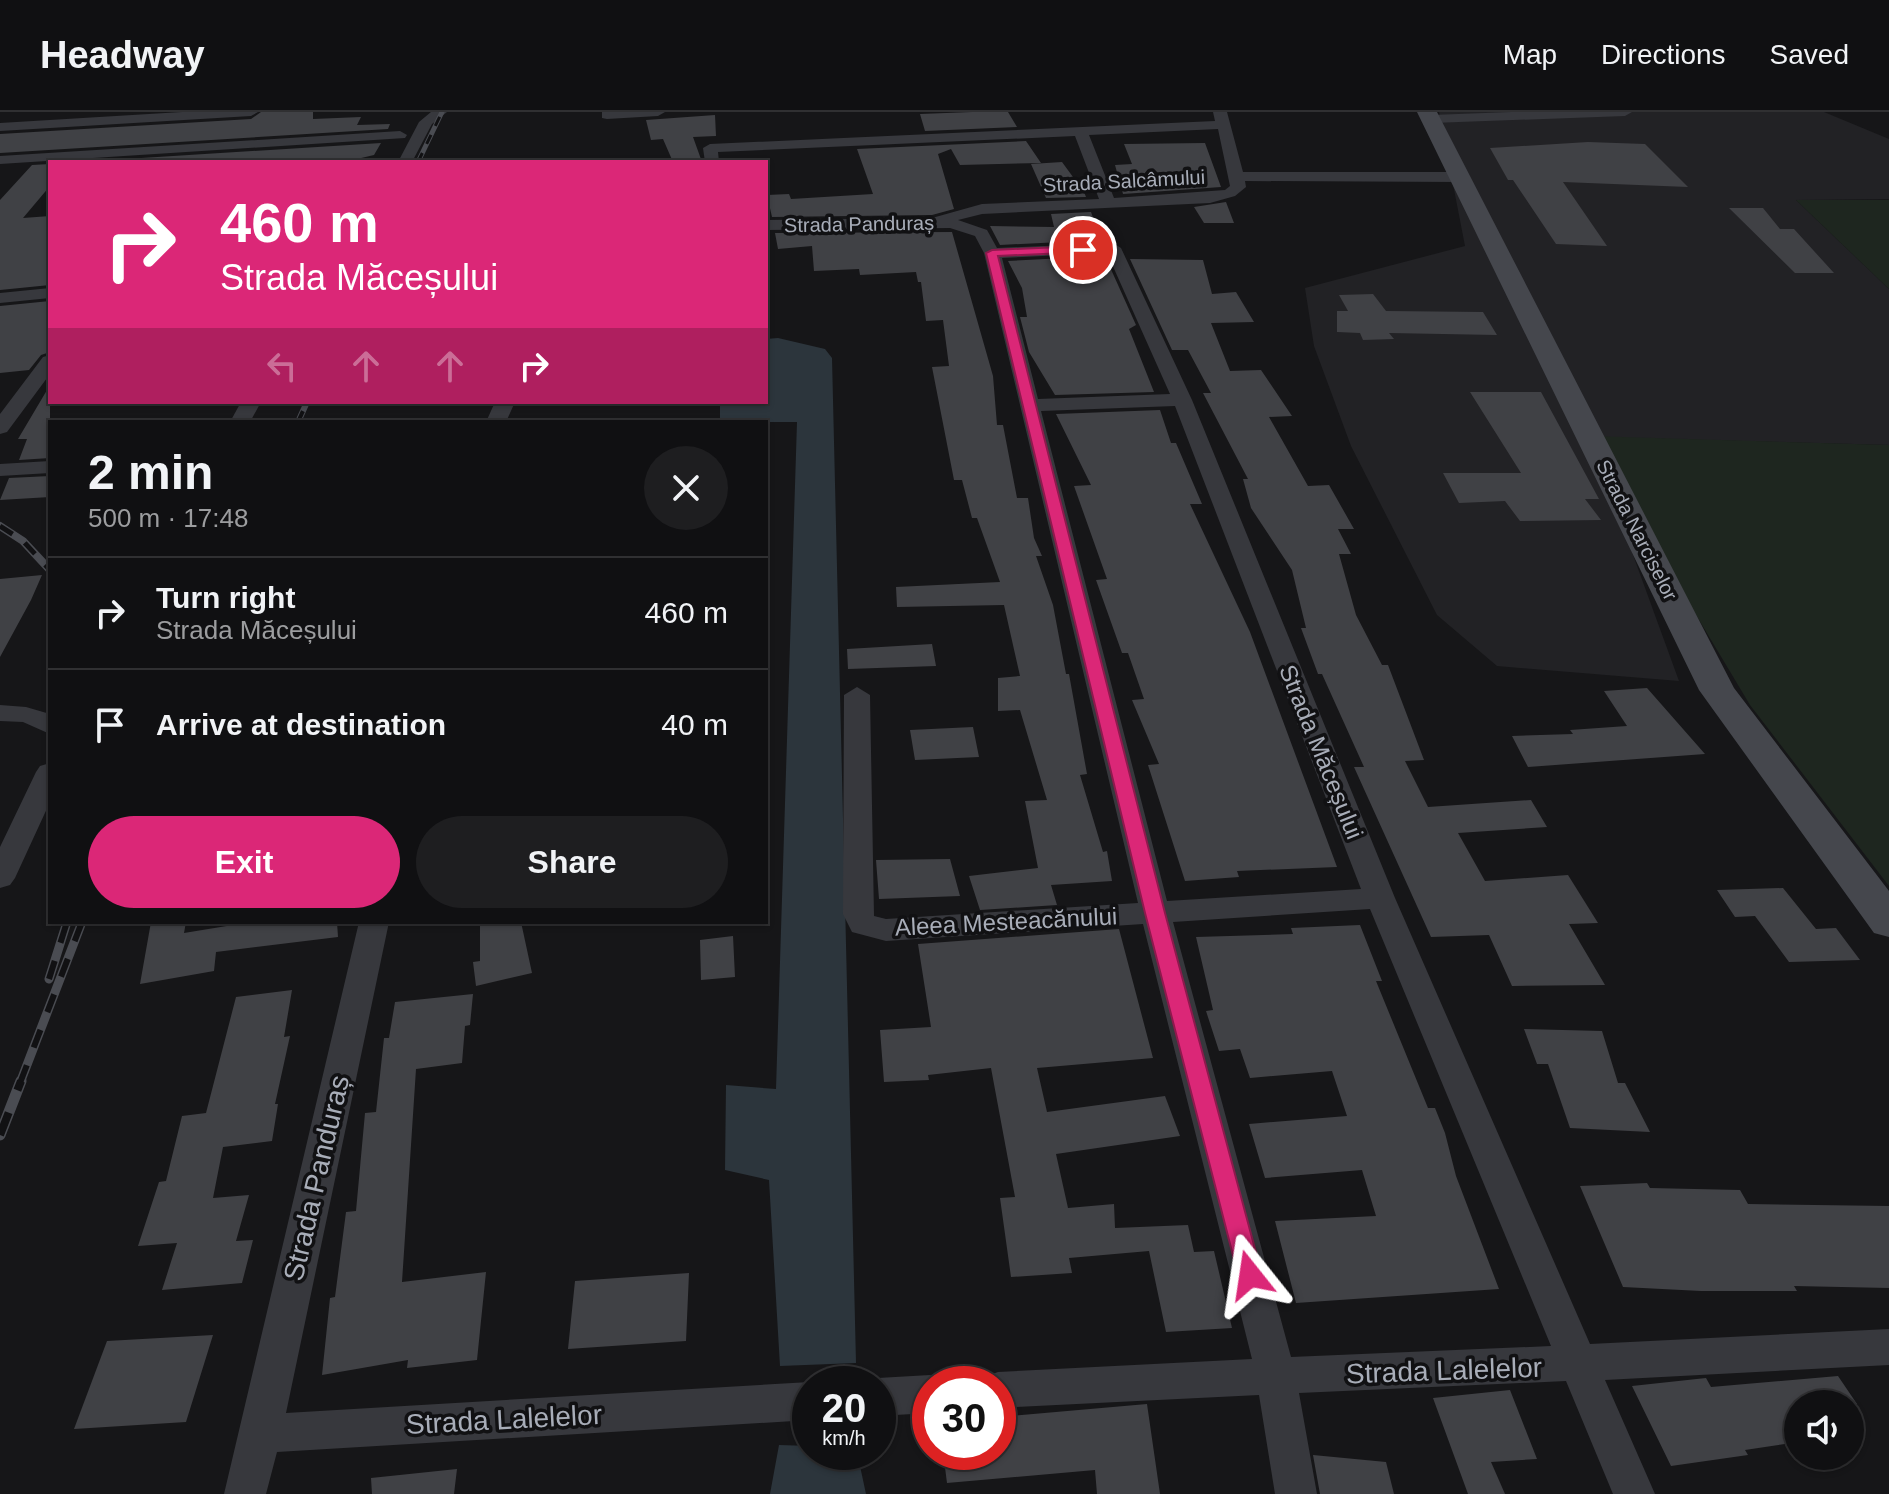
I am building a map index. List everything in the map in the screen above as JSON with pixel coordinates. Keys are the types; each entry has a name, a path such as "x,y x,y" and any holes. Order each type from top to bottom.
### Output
{"main road":[{"name":"Strada Narciselor","path":"1430,116 1717,690 1889,922"}],"street":[{"path":"0,127 251,112"},
{"path":"0,172 6,159 396,142 416,112"},
{"path":"406,160 426,122 440,112"},
{"path":"607,115 658,112"},
{"path":"1430,116 1625,112"},
{"path":"711,155 1221,118"},
{"name":"Strada Salcâmului","path":"943,223 948,215 982,209 1109,221 1230,193 1238,187 1237,176 1221,118"},
{"name":"Strada Măceșului","path":"1080,130 1109,221 1380,898 1634,1494"},
{"path":"197,160 206,148"},
{"path":"1237,176 1459,177"},
{"path":"992,253 1109,221"},
{"path":"943,223 981,233 992,253 1155,913 1276,1375 1296,1494"},
{"name":"Strada Panduraș","path":"768,225 943,223"},
{"path":"0,298 48,293"},
{"path":"0,428 48,364"},
{"path":"1030,405 1182,400"},
{"path":"0,470 48,467"},
{"name":"Aleea Mesteacănului","path":"857,695 858,914 863,924 886,930 1380,898"},
{"path":"9,712 37,717 48,725"},
{"path":"0,878 48,776"},
{"name":"Strada Panduraș","path":"261,1434 374,924"},
{"name":"Strada Lalelelor","path":"1016,1389 1276,1375 1580,1366 1889,1347"},
{"name":"Strada Lalelelor","path":"261,1434 792,1402"},
{"path":"245,1494 261,1434"}],"shaded area":[{"path":"1439,112 1824,112 1889,139 1889,199 1796,200 1889,289 1889,445 1590,437 1679,681 1497,666 1437,615 1351,446 1314,346 1305,288 1465,246"},
{"path":"1796,200 1889,200 1889,289"},
{"path":"778,338 825,349 832,358 856,1363 780,1366 769,1180 725,1170 726,1085 776,1089 797,422 720,420 720,404 768,404 768,339"},
{"path":"1589,436 1889,445 1889,886 1750,705"},
{"path":"779,1445 792,1445 792,1470 861,1470 866,1494 770,1494"}],"building":[{"path":"261,112 313,112 313,119 361,117 357,125 390,124 388,129 0,153 0,134 251,119"},
{"path":"1008,112 1017,127 925,131 920,114"},
{"path":"715,115 716,136 693,137 701,160 672,160 663,139 651,140 646,120"},
{"path":"1026,141 1041,163 960,165 951,149 938,154 954,209 932,215 772,217 768,195 789,194 791,199 873,194 857,149"},
{"path":"1588,142 1645,144 1688,187 1563,182 1607,246 1556,244 1513,180 1508,180 1490,148"},
{"path":"381,143 374,155 357,159 110,160"},
{"path":"1205,143 1221,187 1123,194 1115,165 1132,164 1124,144"},
{"path":"1062,162 1086,197 1046,198 1031,164"},
{"path":"48,164 48,188 23,218 48,216 48,285 0,290 0,200 32,165"},
{"path":"1226,202 1234,223 1204,223 1194,207"},
{"path":"1729,208 1763,208 1780,229 1794,229 1834,273 1795,273"},
{"path":"1091,212 1101,240 1000,245 990,226 1054,227 1051,214"},
{"path":"952,232 993,376 997,425 1003,425 1017,498 1028,498 1034,538 1042,556 1036,556 1053,605 1066,674 1069,674 1087,774 1080,775 1103,852 1107,851 1112,881 1051,885 1057,905 980,910 969,876 1038,868 1025,801 1047,800 1020,710 998,711 998,678 1020,676 1004,605 897,607 896,587 1000,582 977,518 972,518 962,480 954,480 932,367 949,366 943,320 926,321 921,282 918,282 916,272 860,275 859,269 814,271 812,246 778,249 775,233"},
{"path":"1105,256 1136,325 1129,329 1154,392 1055,395 1029,352 1020,317 1027,317 1022,288 1008,261"},
{"path":"1130,259 1203,260 1212,294 1236,292 1254,322 1211,323 1230,371 1261,370 1292,416 1269,417 1308,486 1329,485 1354,529 1338,529 1351,554 1339,554 1356,615 1382,665 1388,665 1424,760 1405,761 1428,807 1531,800 1547,827 1458,833 1485,881 1568,875 1598,923 1569,924 1605,985 1512,986 1489,935 1431,937 1354,767 1364,767 1322,674 1318,674 1301,628 1306,628 1292,570 1251,508 1243,479 1248,479 1203,393 1211,393 1188,350 1172,350"},
{"path":"1373,294 1386,311 1483,312 1497,335 1389,333 1394,339 1363,340 1360,333 1337,332 1337,311 1348,311 1339,295"},
{"path":"48,301 48,353 41,355 29,370 0,373 0,306"},
{"path":"48,388 48,458 19,460 27,439 18,439"},
{"path":"1470,392 1541,392 1599,499 1585,499 1601,520 1520,521 1505,501 1459,503 1443,473 1521,473"},
{"path":"1160,410 1171,443 1176,443 1202,504 1190,504 1250,632 1337,867 1237,871 1239,877 1185,881 1148,765 1159,764 1132,700 1144,699 1128,653 1122,653 1096,580 1107,579 1074,486 1091,485 1056,414"},
{"path":"48,476 48,497 0,500 9,478"},
{"path":"42,575 31,600 0,657 0,579"},
{"path":"932,644 936,666 848,669 847,649"},
{"path":"1647,688 1705,754 1528,767 1512,736 1573,734 1570,730 1627,726 1604,691"},
{"path":"973,727 979,757 915,760 910,730"},
{"path":"950,859 960,896 879,899 876,860"},
{"path":"1783,888 1816,929 1836,928 1860,960 1789,962 1755,916 1735,917 1717,890"},
{"path":"151,924 186,924 184,933 239,924 337,924 338,937 216,952 214,971 140,984"},
{"path":"480,924 521,924 532,973 476,986 473,962 480,961"},
{"path":"1360,925 1382,981 1376,981 1428,1108 1435,1108 1445,1133 1456,1176 1499,1289 1296,1303 1275,1221 1376,1216 1362,1170 1265,1178 1249,1124 1347,1116 1332,1071 1250,1078 1240,1049 1219,1051 1206,1011 1213,1010 1196,937 1293,934 1291,928"},
{"path":"1119,929 1153,1058 1037,1068 1047,1112 1165,1096 1180,1136 1056,1154 1068,1208 1114,1204 1115,1228 1188,1225 1194,1252 1214,1251 1232,1328 1166,1332 1149,1251 1069,1258 1072,1273 1011,1277 1000,1198 1015,1197 991,1068 928,1075 929,1080 884,1082 880,1030 931,1027 918,944"},
{"path":"733,936 735,977 701,980 700,940"},
{"path":"292,990 284,1037 290,1036 275,1104 278,1104 272,1141 223,1147 213,1198 249,1195 236,1241 253,1240 242,1283 162,1290 177,1243 138,1246 159,1182 166,1181 182,1116 206,1113 236,997"},
{"path":"473,994 470,1025 465,1026 462,1063 416,1069 402,1282 486,1272 477,1360 407,1368 408,1360 322,1375 330,1298 335,1297 346,1212 356,1211 365,1113 376,1112 384,1038 389,1038 395,1002"},
{"path":"1524,1029 1602,1031 1618,1083 1625,1083 1650,1132 1570,1128 1548,1064 1537,1064"},
{"path":"1647,1183 1650,1188 1740,1190 1748,1204 1889,1206 1889,1288 1794,1286 1797,1291 1701,1291 1623,1287 1580,1186"},
{"path":"689,1273 686,1341 568,1349 575,1281"},
{"path":"213,1335 186,1422 74,1429 107,1341"},
{"path":"1838,1376 1848,1390 1784,1390 1784,1444 1745,1450 1748,1455 1671,1466 1632,1386 1706,1378 1711,1387"},
{"path":"1510,1390 1537,1459 1491,1462 1505,1494 1468,1494 1433,1398"},
{"path":"1147,1404 1160,1494 1097,1494 1095,1470 947,1483 945,1470 1016,1470 1016,1415"},
{"path":"1313,1455 1386,1462 1394,1494 1320,1494"},
{"path":"457,1469 454,1494 372,1494 371,1478"}],"railway":[{"path":"419,160 442,112"},
{"path":"299,420 306,404"},
{"path":"0,526 23,541 48,568"},
{"path":"49,979 66,924"},
{"path":"20,1083 81,924"},
{"path":"0,1135 21,1081"}],"route":[{"path":"1083,250 992,253 1155,913 1250,1275"}]}
